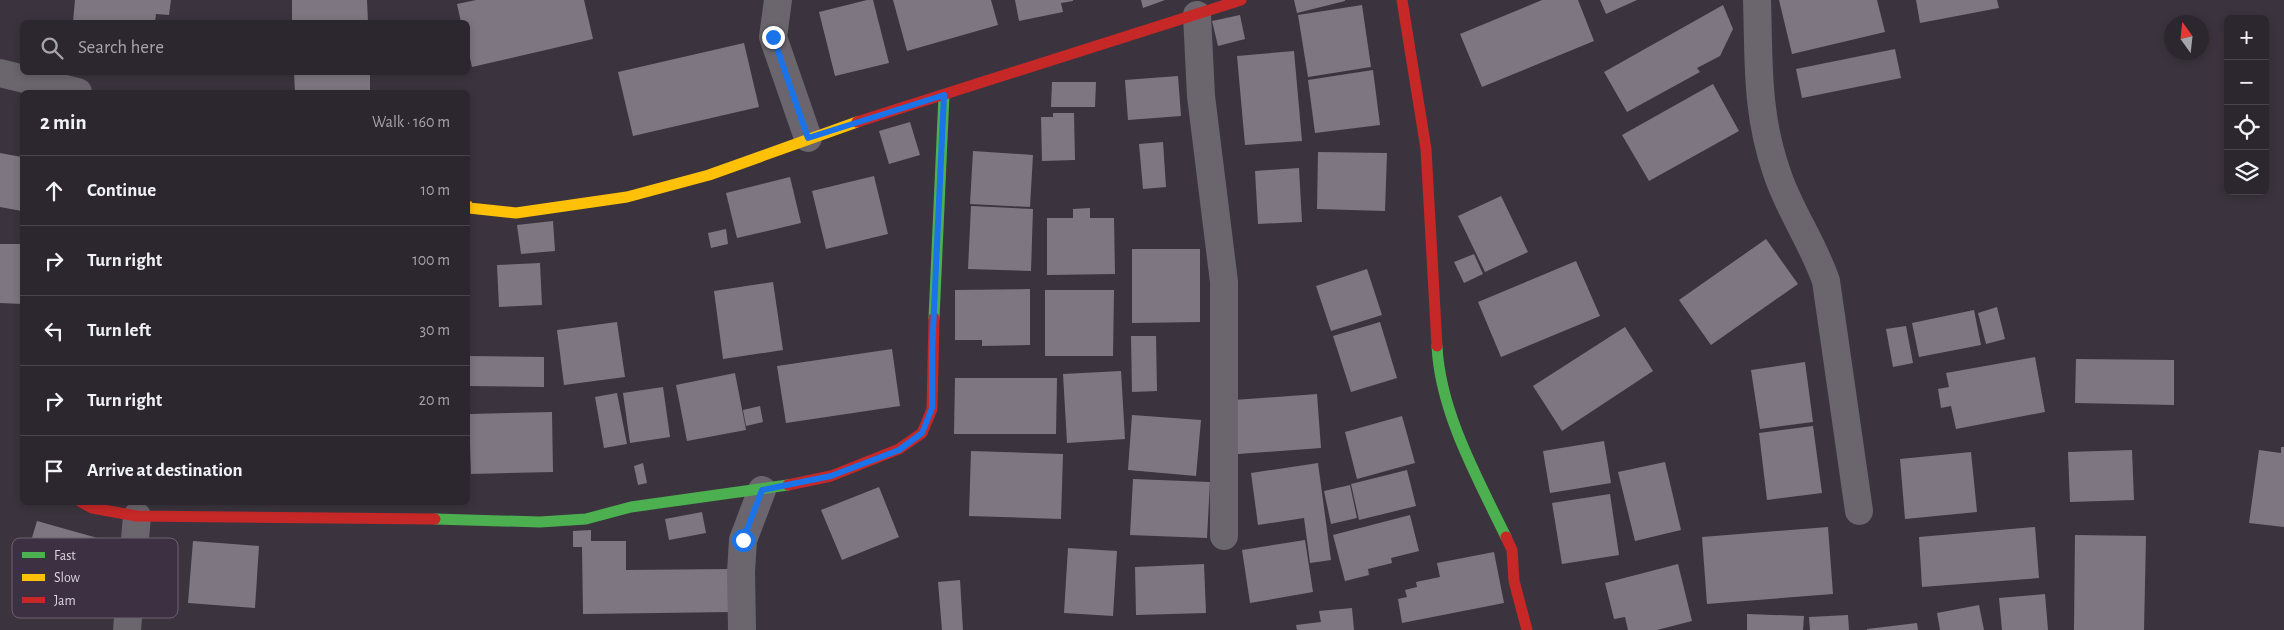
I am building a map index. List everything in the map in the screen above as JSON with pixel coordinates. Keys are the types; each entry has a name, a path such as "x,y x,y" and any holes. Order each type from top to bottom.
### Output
{"street":[{"path":"778,0 773,37 808,138"},
{"path":"470,208 516,213 627,197 709,175 808,138 1241,0"},
{"path":"1402,0 1426,149 1437,354 1447,398 1464,450 1512,550 1514,581 1527,630"},
{"path":"1757,0 1758,86 1763,127 1777,175 1816,254 1826,281 1858,511"},
{"path":"1197,14 1201,96 1224,282 1224,536"},
{"path":"0,73 69,90"},
{"path":"86,505 92,508 137,516 467,519 540,522 586,519 631,507 762,490 831,476 899,450 922,433 932,408 932,352 944,95"},
{"path":"742,630 740,572 743,540 762,490"},
{"path":"135,538 137,516"}],"building":[{"path":"75,0 171,0 169,15 156,14 155,20 73,20"},
{"path":"292,0 367,0 368,20 292,20"},
{"path":"476,0 584,0 593,39 472,67 470,58 470,20 461,20 457,4"},
{"path":"873,0 889,63 835,76 819,12"},
{"path":"893,0 991,0 998,25 907,51"},
{"path":"1015,0 1073,1 1061,3 1063,12 1019,21"},
{"path":"1141,0 1165,0 1143,8"},
{"path":"1294,0 1345,0 1345,1 1297,13"},
{"path":"1542,0 1578,0 1594,41 1482,87 1460,34"},
{"path":"1600,0 1637,0 1606,14"},
{"path":"1779,0 1877,0 1885,32 1792,54"},
{"path":"1916,0 1997,0 1999,8 1920,23"},
{"path":"1362,5 1371,67 1308,77 1298,15"},
{"path":"1723,5 1733,29 1720,56 1697,68 1700,72 1627,112 1604,72"},
{"path":"1240,15 1245,39 1218,46 1212,21"},
{"path":"744,43 759,107 633,136 618,72"},
{"path":"1895,49 1901,78 1802,98 1796,69"},
{"path":"1294,51 1302,141 1245,145 1237,56"},
{"path":"1373,70 1380,125 1315,133 1308,80"},
{"path":"294,75 370,75 370,90 295,90"},
{"path":"1178,76 1181,116 1128,120 1125,80"},
{"path":"1052,82 1096,82 1095,107 1051,107"},
{"path":"1713,84 1739,131 1649,181 1622,135"},
{"path":"1053,113 1074,113 1075,160 1042,161 1041,117 1053,117"},
{"path":"910,122 920,155 889,164 879,131"},
{"path":"1163,142 1166,187 1143,189 1139,144"},
{"path":"973,151 1033,155 1030,207 970,204"},
{"path":"1318,152 1387,153 1385,211 1317,209"},
{"path":"0,153 20,157 20,211 0,207"},
{"path":"1299,168 1302,222 1258,224 1255,171"},
{"path":"874,176 888,234 826,249 812,191"},
{"path":"790,177 801,223 737,238 726,193"},
{"path":"1501,196 1528,252 1485,272 1458,216"},
{"path":"971,206 1033,209 1031,271 968,269"},
{"path":"1090,208 1090,218 1114,218 1115,274 1047,275 1047,218 1073,218 1073,209"},
{"path":"553,221 555,251 521,254 517,225"},
{"path":"726,229 728,244 711,248 708,233"},
{"path":"1766,239 1798,284 1711,345 1679,300"},
{"path":"0,244 20,244 20,304 0,303"},
{"path":"1132,249 1200,249 1200,322 1132,323"},
{"path":"1474,254 1483,274 1464,283 1454,262"},
{"path":"1576,261 1600,316 1501,357 1478,302"},
{"path":"540,263 542,305 499,307 497,265"},
{"path":"1367,269 1382,315 1331,331 1316,286"},
{"path":"773,282 783,350 723,359 714,291"},
{"path":"1030,289 1030,345 982,346 982,340 955,340 955,290"},
{"path":"1045,290 1114,290 1113,356 1045,356"},
{"path":"1997,307 2005,339 1986,344 1978,313"},
{"path":"1974,310 1981,345 1919,357 1912,323"},
{"path":"617,322 625,377 564,385 557,330"},
{"path":"1380,322 1397,378 1351,392 1333,336"},
{"path":"1906,326 1913,363 1893,367 1886,329"},
{"path":"1625,327 1653,371 1562,431 1533,386"},
{"path":"1131,336 1156,336 1157,391 1132,392"},
{"path":"892,349 900,406 786,423 777,366"},
{"path":"470,356 544,357 544,387 470,386"},
{"path":"2035,357 2045,412 1956,429 1951,406 1941,408 1938,389 1949,387 1946,373"},
{"path":"2076,359 2174,360 2174,405 2075,403"},
{"path":"1805,362 1813,422 1760,429 1751,370"},
{"path":"1121,371 1125,439 1067,443 1063,374"},
{"path":"735,373 746,430 687,441 676,385"},
{"path":"955,378 1057,378 1056,434 954,434"},
{"path":"663,387 670,437 630,443 623,393"},
{"path":"617,393 627,444 604,448 595,397"},
{"path":"1317,394 1321,448 1238,454 1234,400"},
{"path":"760,406 763,422 746,426 743,410"},
{"path":"552,412 553,472 471,474 470,414"},
{"path":"1132,415 1201,420 1196,476 1128,470"},
{"path":"1402,416 1415,463 1357,479 1345,432"},
{"path":"1813,426 1822,493 1767,500 1759,433"},
{"path":"1604,441 1611,483 1550,493 1543,451"},
{"path":"2281,447 2284,447 2284,527 2249,523 2259,450 2281,453"},
{"path":"2132,450 2134,500 2070,502 2068,452"},
{"path":"971,451 1063,454 1061,519 969,516"},
{"path":"1971,452 1977,512 1905,519 1900,459"},
{"path":"1665,462 1681,530 1635,541 1618,472"},
{"path":"643,463 647,483 638,485 634,466"},
{"path":"1318,463 1331,560 1310,563 1304,518 1258,525 1251,473"},
{"path":"1407,470 1416,506 1359,520 1351,484"},
{"path":"1133,479 1210,482 1207,538 1130,535"},
{"path":"1350,485 1357,518 1331,524 1324,491"},
{"path":"879,487 899,537 842,560 821,510"},
{"path":"1610,494 1619,555 1562,564 1552,503"},
{"path":"702,512 706,533 669,540 665,519"},
{"path":"1410,515 1419,551 1391,558 1392,563 1368,569 1369,575 1345,581 1333,535"},
{"path":"37,521 97,538 32,538"},
{"path":"1828,527 1833,594 1707,604 1702,537"},
{"path":"2035,527 2039,578 1922,587 1919,537"},
{"path":"591,530 591,541 626,541 626,570 732,569 732,612 583,614 582,547 573,547 573,531"},
{"path":"2075,535 2146,536 2144,630 2074,630"},
{"path":"1305,540 1313,592 1250,603 1242,550"},
{"path":"193,541 259,546 255,608 188,603"},
{"path":"1068,548 1117,551 1113,616 1064,613"},
{"path":"1494,552 1504,603 1402,623 1398,599 1407,597 1405,590 1417,587 1416,582 1440,577 1437,563"},
{"path":"1204,564 1206,613 1136,615 1135,567"},
{"path":"1678,564 1692,621 1657,630 1628,630 1625,617 1614,619 1605,583"},
{"path":"960,580 963,630 942,630 938,582"},
{"path":"2045,594 2048,630 2002,630 1999,598"},
{"path":"1979,605 1984,630 1940,630 1937,613"},
{"path":"1352,608 1354,630 1297,630 1296,625 1321,622 1319,611"},
{"path":"1747,614 1804,616 1803,630 1747,630"},
{"path":"1848,615 1849,630 1810,630 1809,617"},
{"path":"1917,623 1918,630 1867,630 1867,629"}],"traffic: fast":[{"path":"934,318 944,95"},
{"path":"1437,346 1445,396 1453,420 1462,444 1506,537"},
{"path":"435,519 540,522 586,519 631,507 788,485"}],"traffic: slow":[{"path":"470,208 516,213 627,197 709,175 857,122"}],"traffic: jam":[{"path":"857,122 1241,0"},
{"path":"1402,0 1426,149 1437,346"},
{"path":"788,485 831,476 899,449 922,433 932,409 934,318"},
{"path":"86,505 92,508 137,516 435,519"},
{"path":"1506,537 1512,550 1514,581 1527,630"}],"route":[{"path":"743,540 762,490 831,476 899,450 922,433 932,408 932,352 944,95 808,138 773,37"}]}
